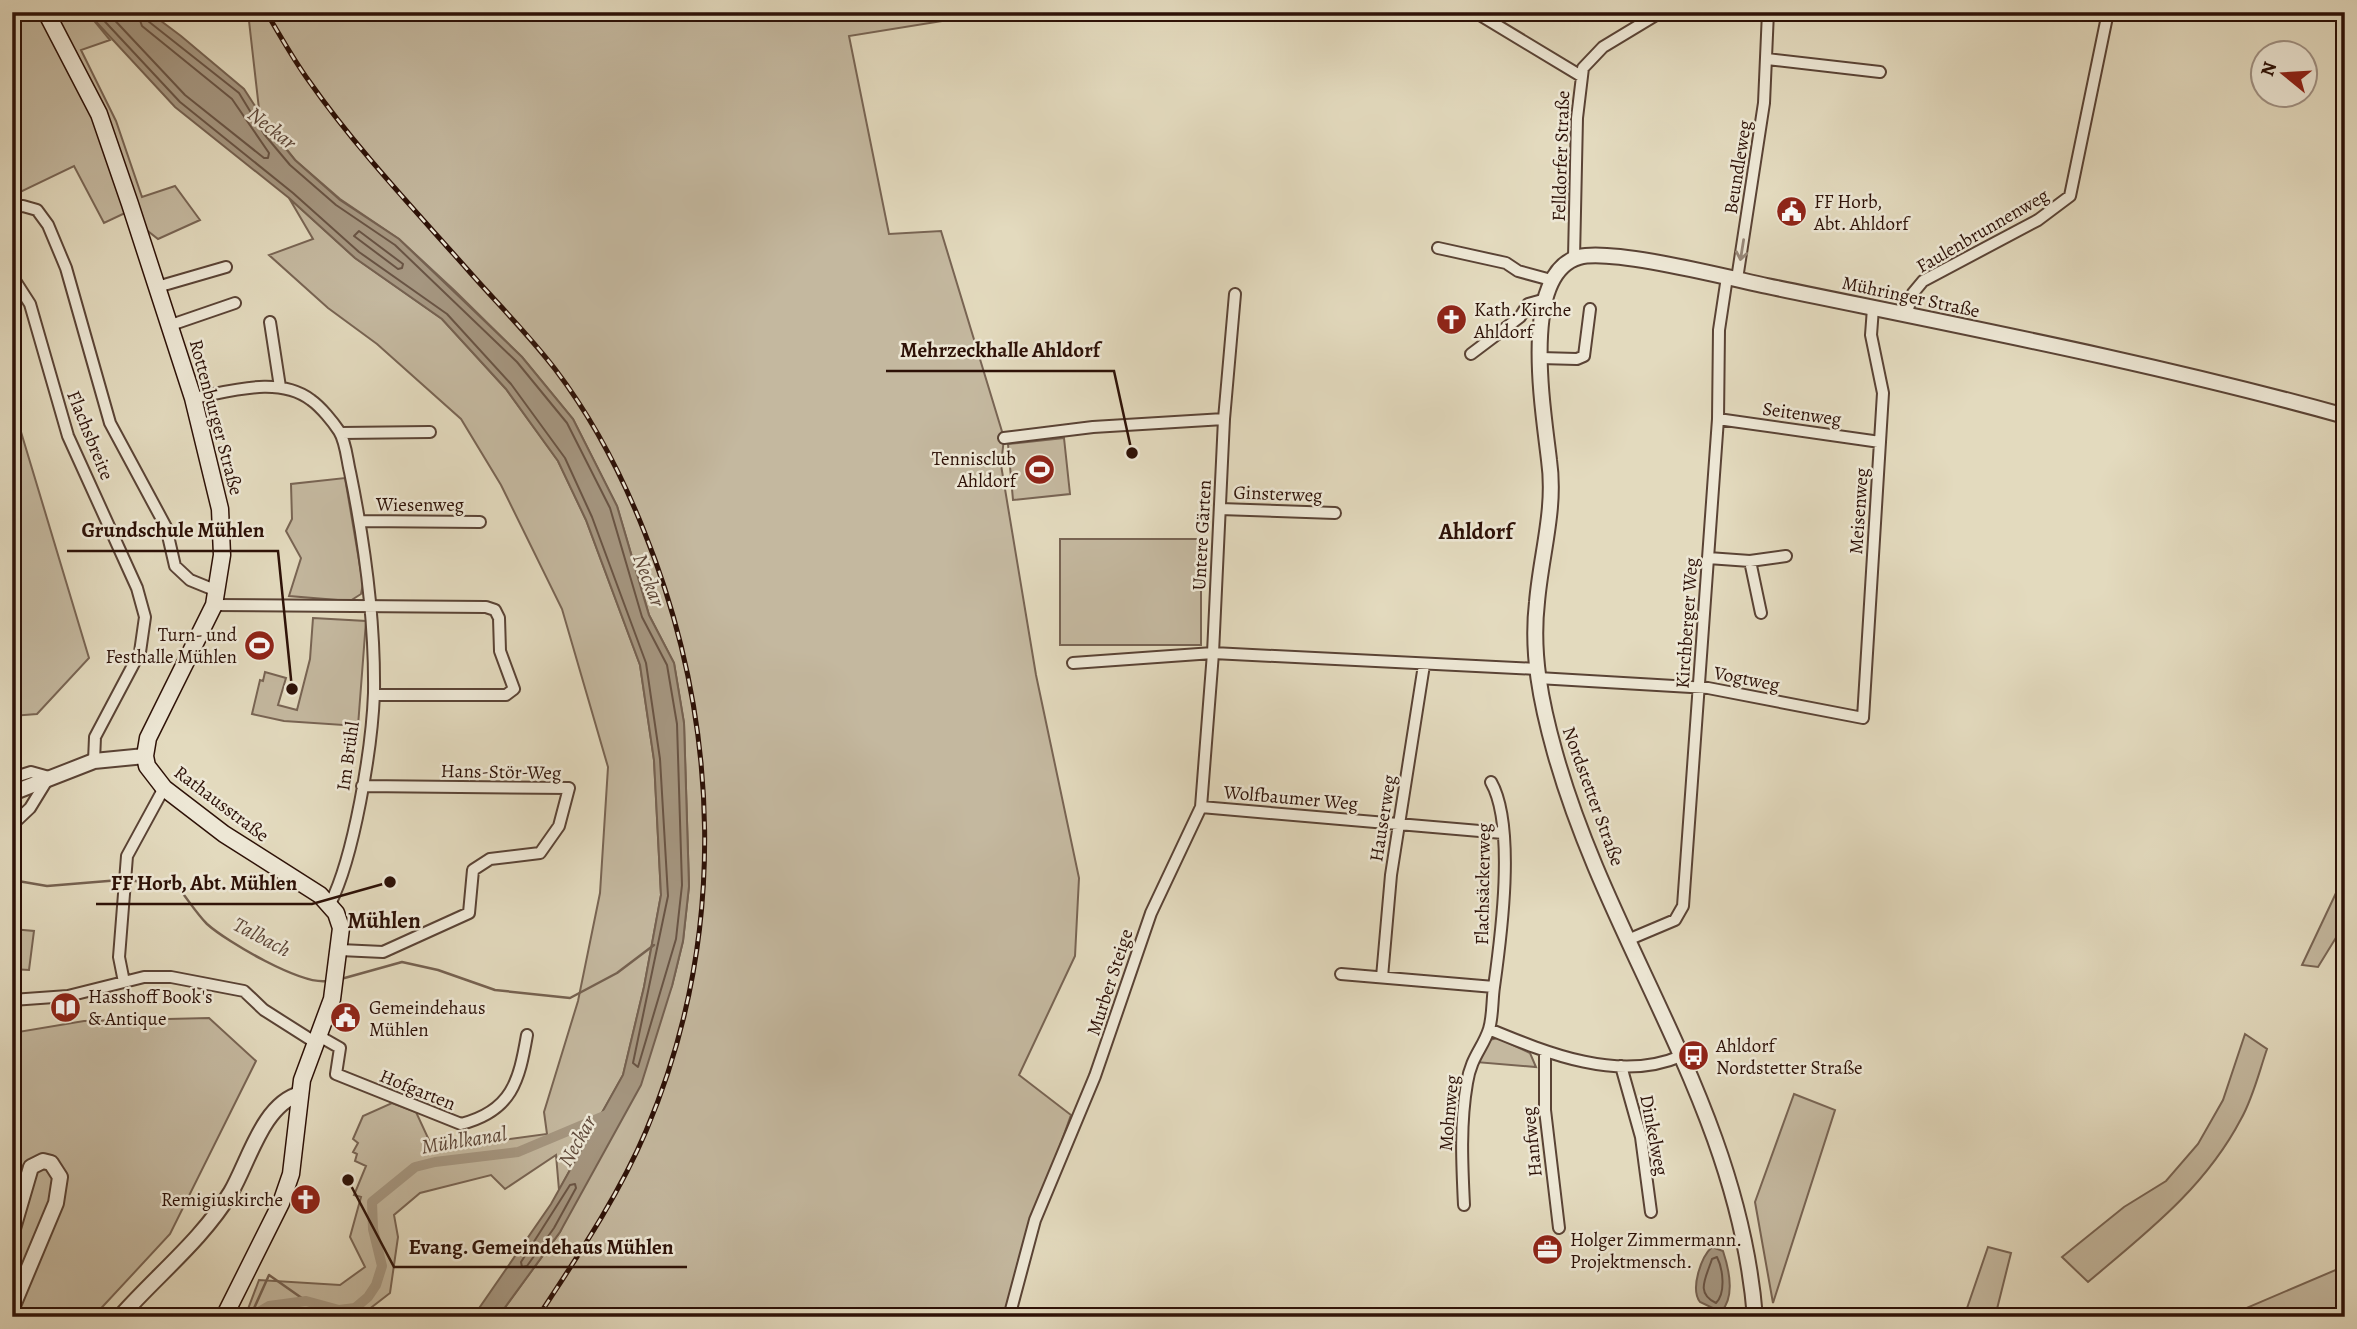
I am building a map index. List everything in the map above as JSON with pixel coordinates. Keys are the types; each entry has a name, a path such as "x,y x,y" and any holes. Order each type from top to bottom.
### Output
{"main road":[{"name":"Rottenburger Straße","path":"46,12 99,114 171,325 193,398 220,509 222,555 215,598 148,738 145,756"},
{"name":"Rathausstraße","path":"145,756 154,777 164,788 224,834 330,904"},
{"path":"224,1317 284,1194 295,1153 300,1094 333,995 340,950 341,928 330,904"}],"street":[{"path":"1475,12 1581,76"},
{"name":"Felldorfer Straße","path":"1574,258 1581,76 1594,53 1661,12"},
{"name":"Beundleweg","path":"1732,278 1764,103 1769,12"},
{"name":"Faulenbrunnenweg","path":"1906,315 1913,293 1923,281 2038,220 2070,196 2108,12"},
{"path":"1767,59 1880,72"},
{"name":"Flachsbreite","path":"12,207 23,205 37,210 48,225 66,268 110,423 166,527 175,566 215,598"},
{"path":"1438,248 1506,263 1518,271 1550,281 1574,258"},
{"name":"Mühringer Straße","path":"1574,258 1604,256 1732,278 2238,387 2345,416"},
{"path":"157,287 226,268"},
{"name":"Flachsbreite","path":"12,276 30,304 68,436 137,588 145,617 140,652 95,737 94,761"},
{"name":"Kirchberger Weg","path":"1630,939 1675,920 1683,906 1718,419 1719,330 1732,278"},
{"name":"Nordstetter Straße","path":"1550,281 1540,358 1551,491 1535,614 1537,674 1567,790 1707,1111 1731,1182 1746,1249 1755,1317"},
{"name":"Untere Gärten","path":"1213,653 1224,419 1234,294"},
{"path":"1471,354 1520,317 1528,304 1546,299"},
{"name":"Rottenburger Straße","path":"171,325 235,303"},
{"name":"Meisenweg","path":"1863,719 1883,393 1871,335 1873,308"},
{"path":"1540,358 1577,359 1584,356 1590,310"},
{"path":"270,322 280,387"},
{"name":"Im Brühl","path":"193,398 256,387 280,387 311,399 341,433 360,521 372,609 374,695 362,786 346,862 330,904"},
{"path":"1004,438 1093,427 1224,419"},
{"name":"Seitenweg","path":"1718,419 1880,442"},
{"path":"341,433 430,432"},
{"name":"Ginsterweg","path":"1220,509 1335,513"},
{"name":"Wiesenweg","path":"360,521 480,522"},
{"path":"1708,558 1750,561 1786,556"},
{"path":"1750,561 1761,613"},
{"path":"215,598 372,609 486,607 495,610 499,618 500,651 514,689 506,695 374,695"},
{"path":"1073,663 1213,653 1424,664 1537,674"},
{"name":"Murber Steige","path":"1009,1317 1035,1220 1095,1076 1151,912 1201,807 1213,653"},
{"name":"Hauserweg","path":"1382,977 1399,824 1424,664"},
{"name":"Vogtweg","path":"1537,674 1698,687 1863,719"},
{"path":"12,793 94,761 145,756"},
{"path":"12,779 31,772 48,777"},
{"path":"12,825 30,808 48,777"},
{"name":"Flachsäckerweg","path":"1489,1029 1502,912 1503,833 1498,794 1491,782"},
{"name":"Hans-Stör-Weg","path":"340,950 383,952 469,913 473,870 490,859 540,853 559,826 569,788 362,786"},
{"path":"124,982 119,957 127,856 142,824 164,788"},
{"name":"Wolfbaumer Weg","path":"1201,807 1503,833"},
{"path":"1341,974 1494,988"},
{"path":"12,1000 68,996 144,977 171,977 244,991 264,1010 318,1039"},
{"path":"1489,1029 1545,1052 1621,1066 1655,1066 1681,1056"},
{"name":"Mohnweg","path":"1464,1205 1462,1144 1465,1092 1473,1058 1489,1029"},
{"name":"Hofgarten","path":"318,1039 340,1048 337,1074 461,1124 484,1115 508,1097 520,1073 527,1035"},
{"name":"Hanfweg","path":"1545,1052 1545,1110 1559,1228"},
{"name":"Dinkelweg","path":"1621,1066 1640,1131 1651,1212"},
{"path":"120,1317 211,1220 230,1193 271,1116 286,1098 300,1094"},
{"path":"12,1232 31,1167 43,1161 51,1163 60,1177 56,1203 12,1308"}],"shaded area":[{"path":"12,12 87,12 110,40 81,50 116,121 142,197 175,186 200,220 158,239 125,213 104,223 74,166 12,196"},
{"path":"248,12 969,12 942,21 849,36 889,234 941,231 1004,438 1001,465 1036,675 1079,878 1075,956 1019,1075 1071,1115 1018,1262 1007,1317 498,1317 560,1232 672,986 683,941 689,886 684,723 674,663 649,615 617,506 573,419 522,357 455,291 399,239 340,199 295,160 270,129 259,109"},
{"path":"289,198 355,258 442,319 506,389 558,461 586,520 640,665 654,760 661,895 644,987 623,1075 559,1190 556,1155 505,1189 491,1175 420,1193 394,1215 398,1237 390,1293 359,1317 335,1317 319,1312 245,1317 259,1280 340,1285 365,1267 350,1237 361,1197 354,1195 366,1166 355,1161 357,1154 353,1152 358,1143 353,1139 363,1116 392,1103 416,1112 429,1140 427,1150 547,1134 544,1112 578,1001 600,893 608,767 562,609 501,485 461,419 377,344 328,308 269,255 313,239"},
{"path":"12,402 89,658 37,714 12,716"},
{"name":"Tennisclub Ahldorf","path":"1064,438 1070,494 1013,500 1008,444"},
{"path":"345,478 363,584 361,594 350,601 289,596 301,558 286,531 292,519 291,484"},
{"path":"1060,539 1201,539 1201,645 1060,645"},
{"path":"313,618 366,621 358,726 284,721 252,714 260,680 263,681 265,672 286,678 278,705 297,710 310,659"},
{"path":"2345,874 2345,923 2318,967 2302,965"},
{"path":"12,929 34,931 29,970 12,969"},
{"path":"209,1018 256,1061 170,1234 93,1317 12,1317 12,1033 84,1021"},
{"path":"2245,1034 2267,1049 2249,1102 2226,1144 2210,1167 2173,1208 2088,1282 2062,1257 2124,1207 2166,1181 2198,1144 2223,1100"},
{"path":"1498,1038 1530,1053 1536,1067 1475,1062 1489,1040"},
{"path":"1794,1094 1835,1110 1773,1303 1755,1202"},
{"path":"1988,1247 2011,1253 1995,1317 1964,1317"},
{"path":"2345,1266 2345,1317 2232,1317 2237,1312"}],"water":[{"path":"87,12 149,12 181,36 244,89 270,129 295,160 340,200 399,239 522,357 573,419 617,506 649,615 674,663 684,723 689,886 683,941 672,986 641,1085 560,1232 498,1317 473,1317 551,1204 623,1075 644,987 661,895 654,760 640,665 586,520 558,461 506,389 442,319 355,258 289,198 175,107"},
{"path":"1712,1247 1723,1251 1729,1274 1728,1299 1721,1312 1700,1302 1696,1289 1701,1265"}],"waterway":[{"name":"Talbach","path":"12,880 47,886 120,880"},
{"name":"Talbach","path":"127,880 177,886 207,924 231,941 283,969 300,976 327,981"},
{"path":"341,979 402,962 438,970 495,990 570,998 617,973 654,945"},
{"name":"Mühlkanal","path":"250,1317 269,1306 306,1301 339,1310 355,1308 368,1297 376,1285 382,1266 373,1229 372,1202 415,1167 518,1152 611,1113"},
{"path":"251,1315 269,1275 306,1301"}],"railway":[{"path":"266,12 303,73 365,154 534,343 582,407 616,467 644,531 670,604 688,679 700,754 705,831 702,907 691,983 673,1058 646,1131 596,1226 538,1317"}],"place":[{"name":"FF Horb, Abt. Ahldorf","path":"1791,212"},
{"name":"Kath. Kirche Ahldorf","path":"1451,320"},
{"name":"Mehrzeckhalle Ahldorf","path":"1132,453"},
{"name":"Tennisclub Ahldorf","path":"1039,469"},
{"name":"Turn- und Festhalle Mühlen","path":"260,645"},
{"name":"Grundschule Mühlen","path":"292,689"},
{"name":"FF Horb, Abt. Mühlen","path":"390,882"},
{"name":"Hasshoff Book's & Antique","path":"65,1007"},
{"name":"Gemeindehaus Mühlen","path":"346,1018"},
{"name":"Ahldorf Nordstetter Straße","path":"1693,1056"},
{"name":"Evang. Gemeindehaus Mühlen","path":"348,1180"},
{"name":"Remigiuskirche","path":"306,1199"},
{"name":"Holger Zimmermann. Projektmensch.","path":"1547,1250"}],"district":[{"name":"Ahldorf","path":"1476,531"},
{"name":"Mühlen","path":"384,920"}],"water label":[{"name":"Neckar","path":"272,128"},
{"name":"Neckar","path":"649,580"},
{"name":"Neckar","path":"577,1141"}]}
